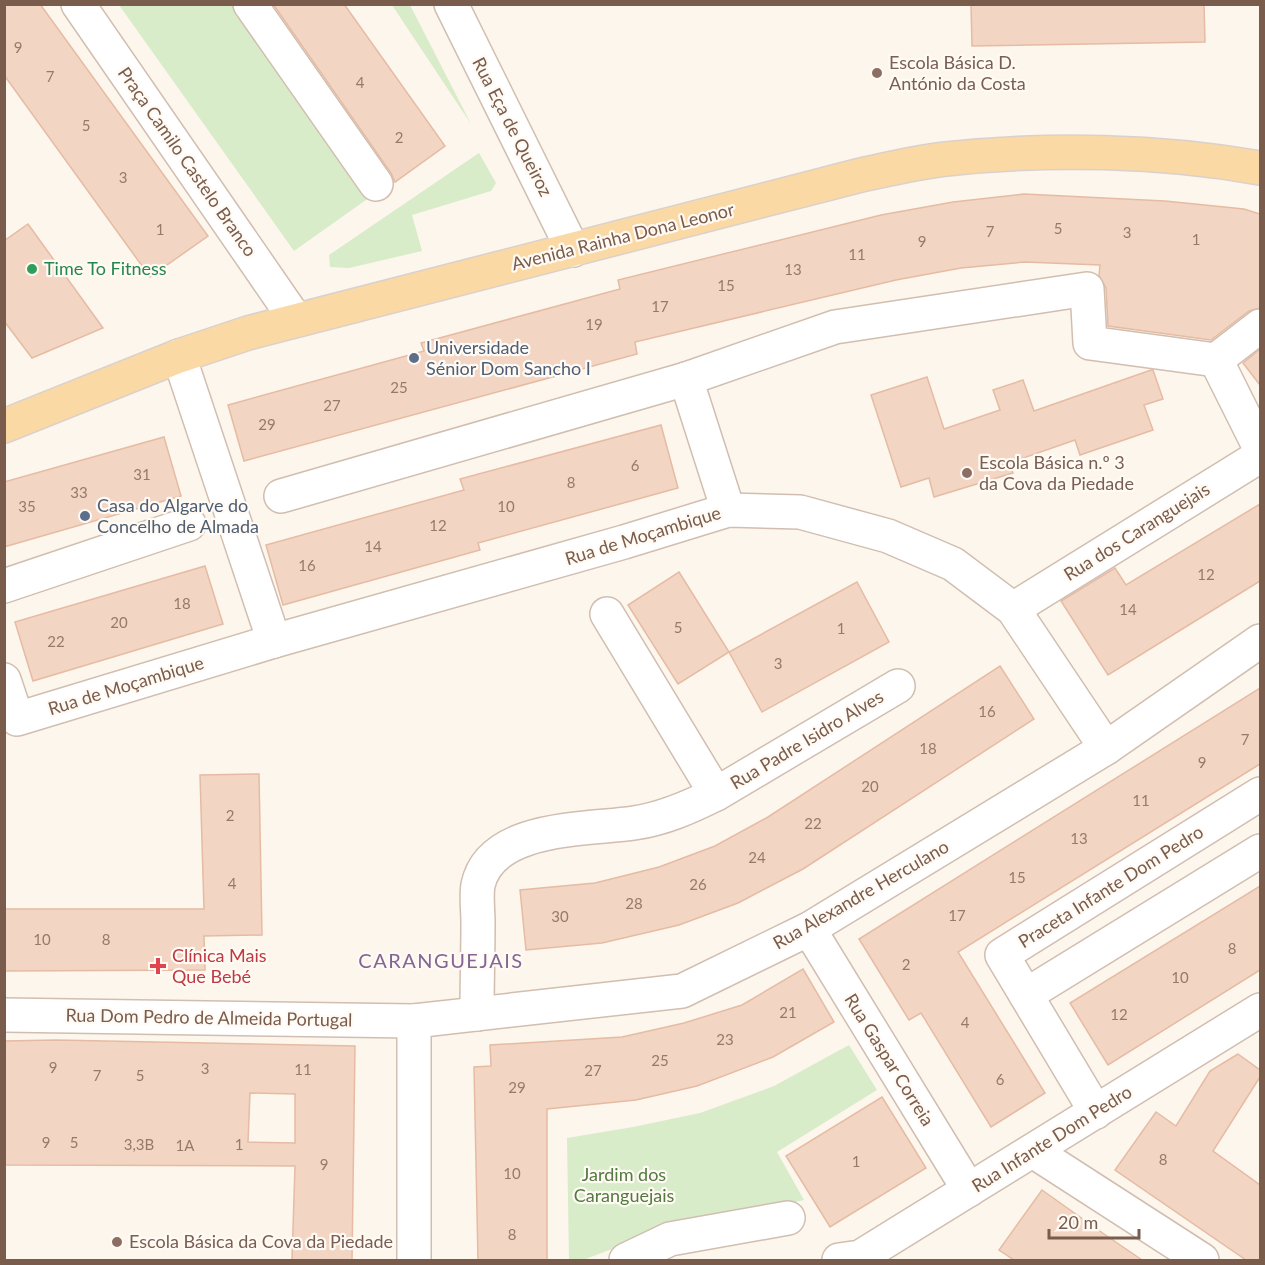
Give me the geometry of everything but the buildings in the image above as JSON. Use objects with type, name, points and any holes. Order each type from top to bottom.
[{"type":"main road","name":"Avenida Rainha Dona Leonor","points":[[4,426],[178,356],[296,320],[861,175],[944,159],[1032,153],[1151,155],[1260,161]]},
{"type":"street","name":"Praça Camilo Castelo Branco","points":[[78,4],[296,320]]},
{"type":"street","points":[[250,4],[376,184]]},
{"type":"street","name":"Rua Eça de Queiroz","points":[[460,14],[573,250]]},
{"type":"street","points":[[281,496],[686,379],[835,327],[1087,289],[1090,343],[1216,360],[1260,326]]},
{"type":"street","points":[[178,356],[274,641]]},
{"type":"street","points":[[1216,360],[1260,448]]},
{"type":"street","points":[[686,379],[728,510]]},
{"type":"street","name":"Rua dos Caranguejais","points":[[1013,609],[1260,456]]},
{"type":"street","name":"Rua de Moçambique","points":[[4,680],[17,719],[274,641],[624,542],[728,510],[800,512],[888,537],[953,564],[1013,609],[1106,748]]},
{"type":"street","points":[[4,586],[189,524]]},
{"type":"street","name":"Rua Padre Isidro Alves","points":[[606,614],[716,794]]},
{"type":"street","name":"Rua Alexandre Herculano","points":[[414,1021],[682,991],[809,929],[1106,748],[1260,641]]},
{"type":"street","name":"Rua Padre Isidro Alves","points":[[477,1014],[478,885],[488,865],[504,849],[541,834],[635,823],[692,807],[898,686]]},
{"type":"street","name":"Praceta Infante Dom Pedro","points":[[1096,1112],[1002,955],[1260,794]]},
{"type":"street","points":[[1026,995],[1260,851]]},
{"type":"street","name":"Rua Gaspar Correia","points":[[809,929],[969,1190]]},
{"type":"street","name":"Rua Infante Dom Pedro","points":[[839,1260],[860,1257],[1260,1010]]},
{"type":"street","name":"Rua Dom Pedro de Almeida Portugal","points":[[4,1015],[414,1021]]},
{"type":"street","points":[[414,1021],[414,1260]]},
{"type":"street","points":[[1033,1151],[1202,1260]]},
{"type":"street","points":[[626,1260],[670,1239],[788,1218]]},
{"type":"green space","points":[[119,5],[238,5],[373,195],[294,251]]},
{"type":"green space","points":[[392,5],[410,5],[471,124]]},
{"type":"green space","points":[[479,153],[496,183],[491,191],[412,215],[422,251],[349,268],[330,267],[329,255]]},
{"type":"green space","name":"Jardim dos Caranguejais","points":[[849,1045],[877,1090],[777,1152],[804,1200],[657,1232],[583,1260],[569,1260],[567,1138],[700,1113],[774,1086]]},
{"type":"place","name":"Escola Básica D. António da Costa","points":[[877,73]]},
{"type":"place","name":"Time To Fitness","points":[[32,269]]},
{"type":"place","name":"Universidade Sénior Dom Sancho I","points":[[414,358]]},
{"type":"place","name":"Escola Básica n.º 3 da Cova da Piedade","points":[[967,473]]},
{"type":"place","name":"Casa do Algarve do Concelho de Almada","points":[[85,516]]},
{"type":"place","name":"Clínica Mais Que Bebé","points":[[158,966]]},
{"type":"place","name":"Escola Básica da Cova da Piedade","points":[[117,1242]]},
{"type":"district","name":"CARANGUEJAIS","points":[[441,961]]}]
